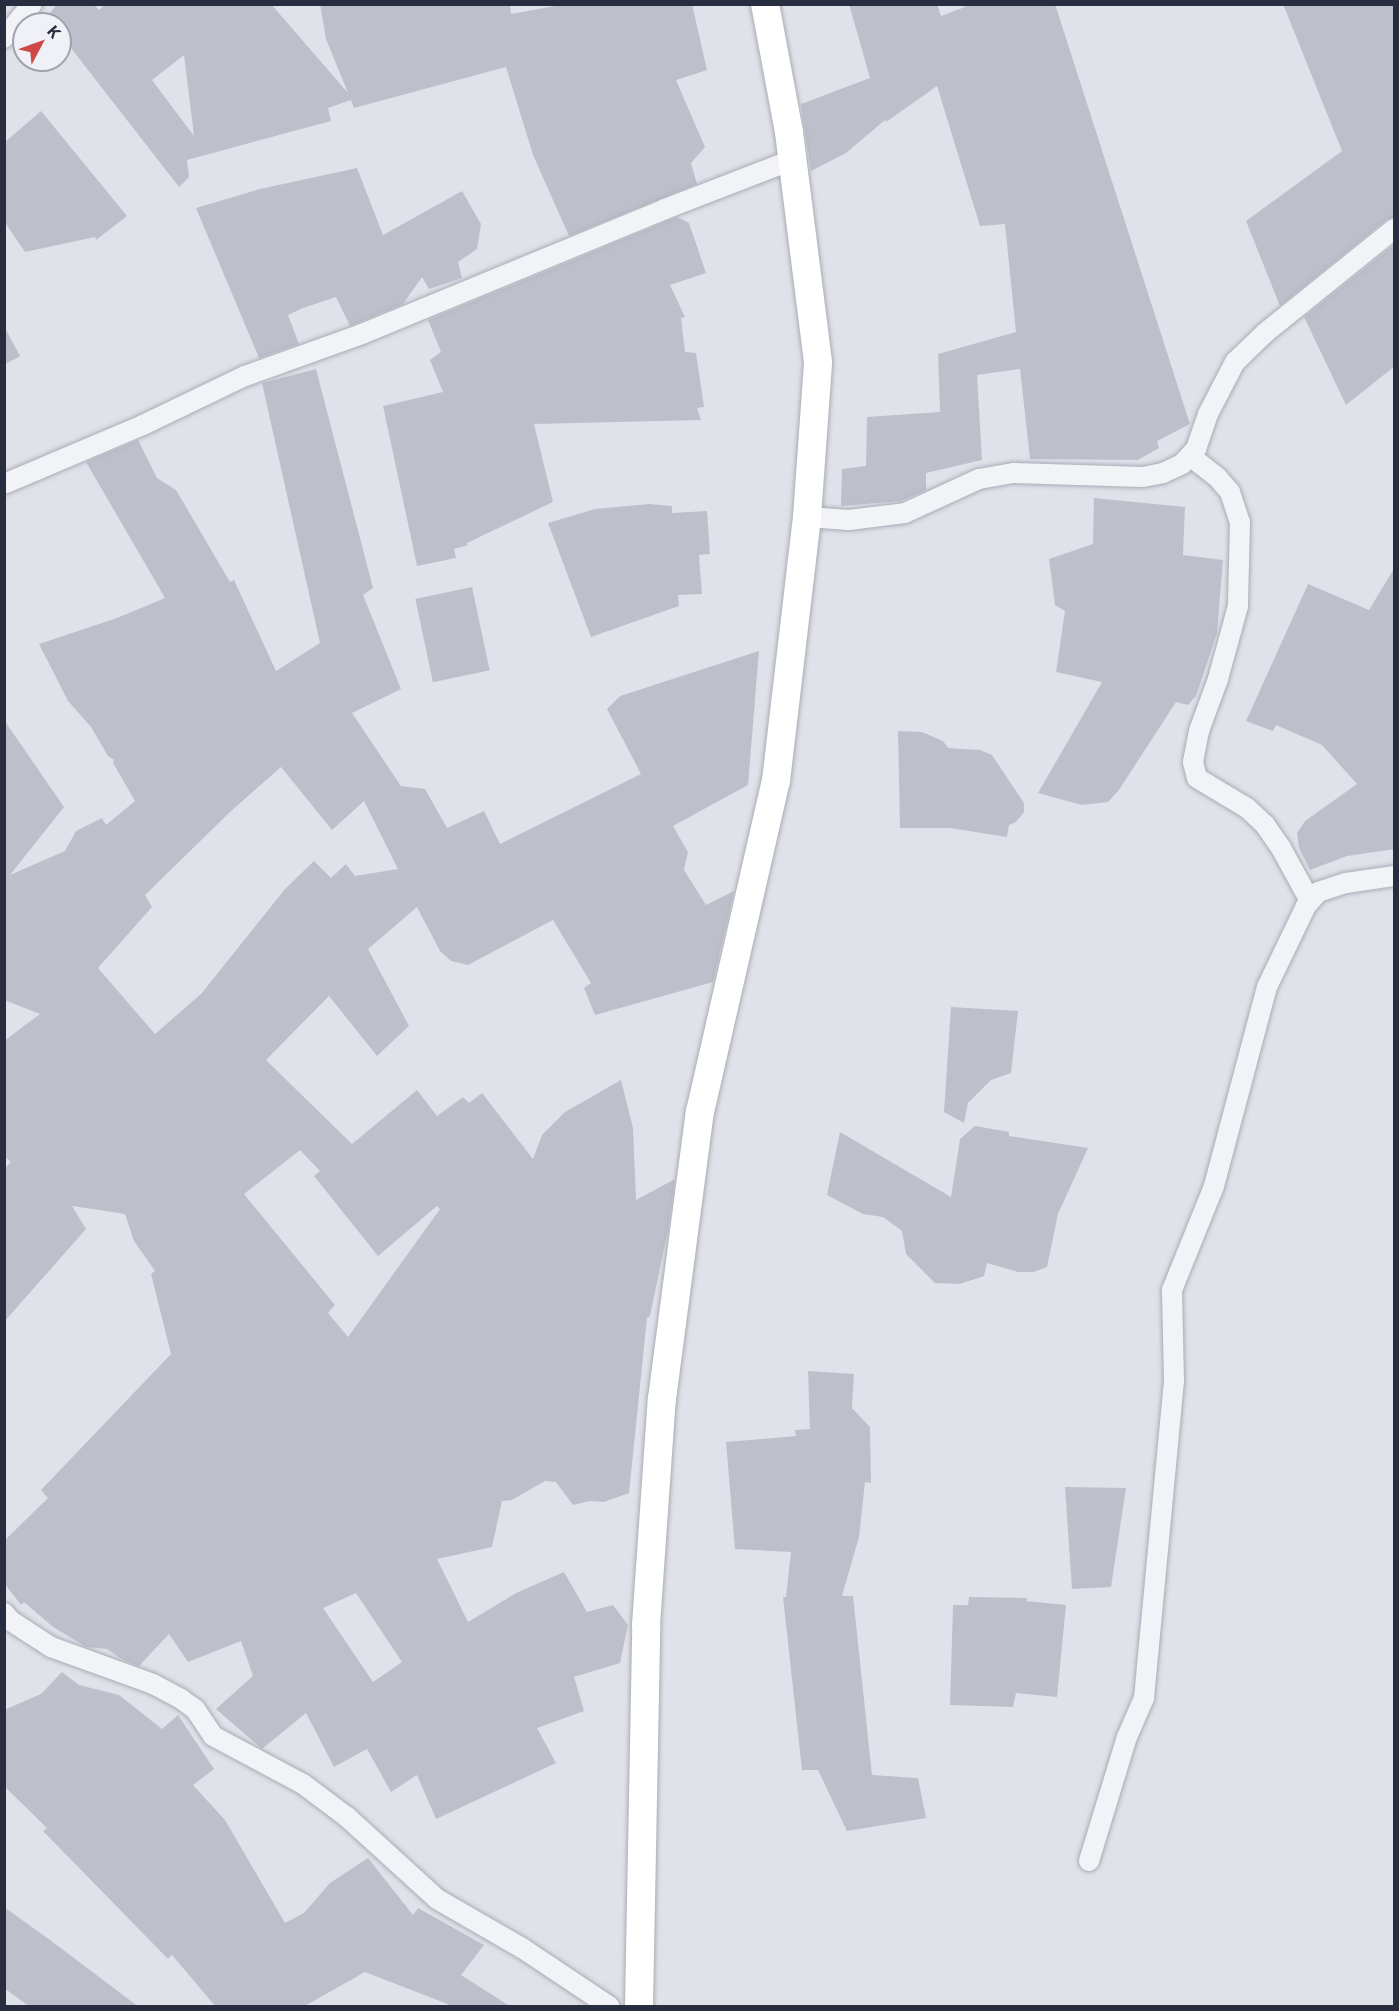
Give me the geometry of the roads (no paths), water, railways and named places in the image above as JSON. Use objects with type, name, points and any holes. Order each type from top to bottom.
[{"type":"street","points":[[4,38],[32,4]]},
{"type":"street","points":[[639,2007],[646,1625],[662,1399],[700,1112],[776,781],[807,516],[818,362],[789,132],[765,4]]},
{"type":"street","points":[[4,484],[143,425],[245,376],[362,334],[664,209],[792,160]]},
{"type":"street","points":[[807,516],[849,520],[905,513],[979,479],[1014,473],[1143,477],[1163,474],[1182,464],[1196,449],[1208,414],[1235,362],[1265,333],[1395,229]]},
{"type":"street","points":[[1190,456],[1217,477],[1230,492],[1240,522],[1238,606],[1218,680],[1199,731],[1193,762],[1197,778],[1247,808],[1265,825],[1281,848],[1310,901]]},
{"type":"street","points":[[1089,1861],[1127,1737],[1144,1698],[1174,1380],[1172,1290],[1214,1186],[1267,987],[1310,901],[1318,892],[1346,883],[1395,876]]},
{"type":"street","points":[[4,1613],[11,1621],[51,1647],[153,1684],[181,1699],[195,1709],[213,1736],[303,1784],[347,1817],[437,1899],[522,1948],[609,2007]]}]
